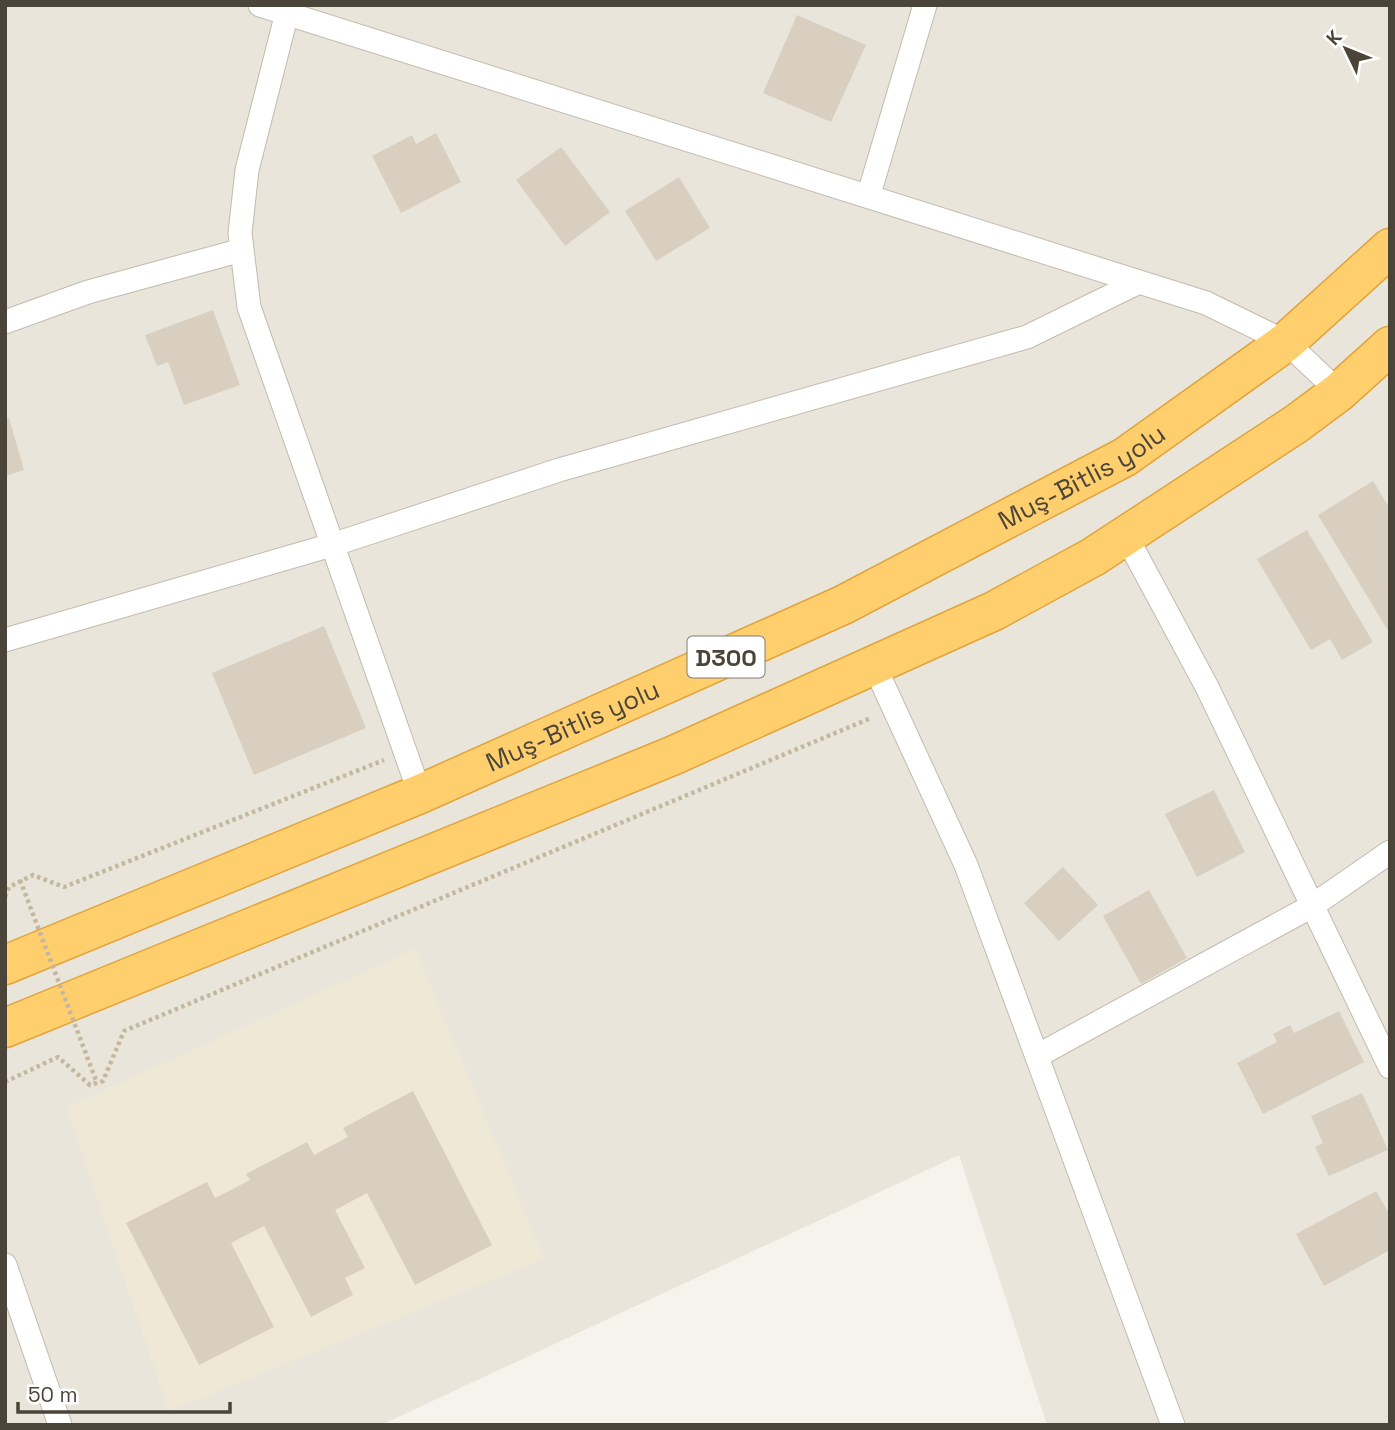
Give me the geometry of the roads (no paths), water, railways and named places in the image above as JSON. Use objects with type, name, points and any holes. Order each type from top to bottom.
[{"type":"highway","name":"Muş-Bitlis yolu","points":[[5,965],[420,794],[880,586],[1125,457],[1286,342],[1390,248]]},
{"type":"highway","name":"D300","points":[[5,1028],[672,756],[994,611],[1126,536],[1297,424],[1339,392],[1390,346]]},
{"type":"street","points":[[260,5],[288,9],[1206,303],[1286,342],[1339,392]]},
{"type":"street","points":[[869,194],[925,5]]},
{"type":"street","points":[[288,9],[247,170],[240,233],[249,307],[335,544],[420,794]]},
{"type":"street","points":[[5,322],[88,292],[242,250]]},
{"type":"street","points":[[5,640],[335,544],[559,470],[1027,337],[1139,282]]},
{"type":"street","points":[[1126,536],[1207,687],[1390,1067]]},
{"type":"street","points":[[874,665],[966,865],[1173,1425]]},
{"type":"street","points":[[1037,1056],[1312,906],[1390,852]]},
{"type":"street","points":[[5,1265],[60,1425]]}]
